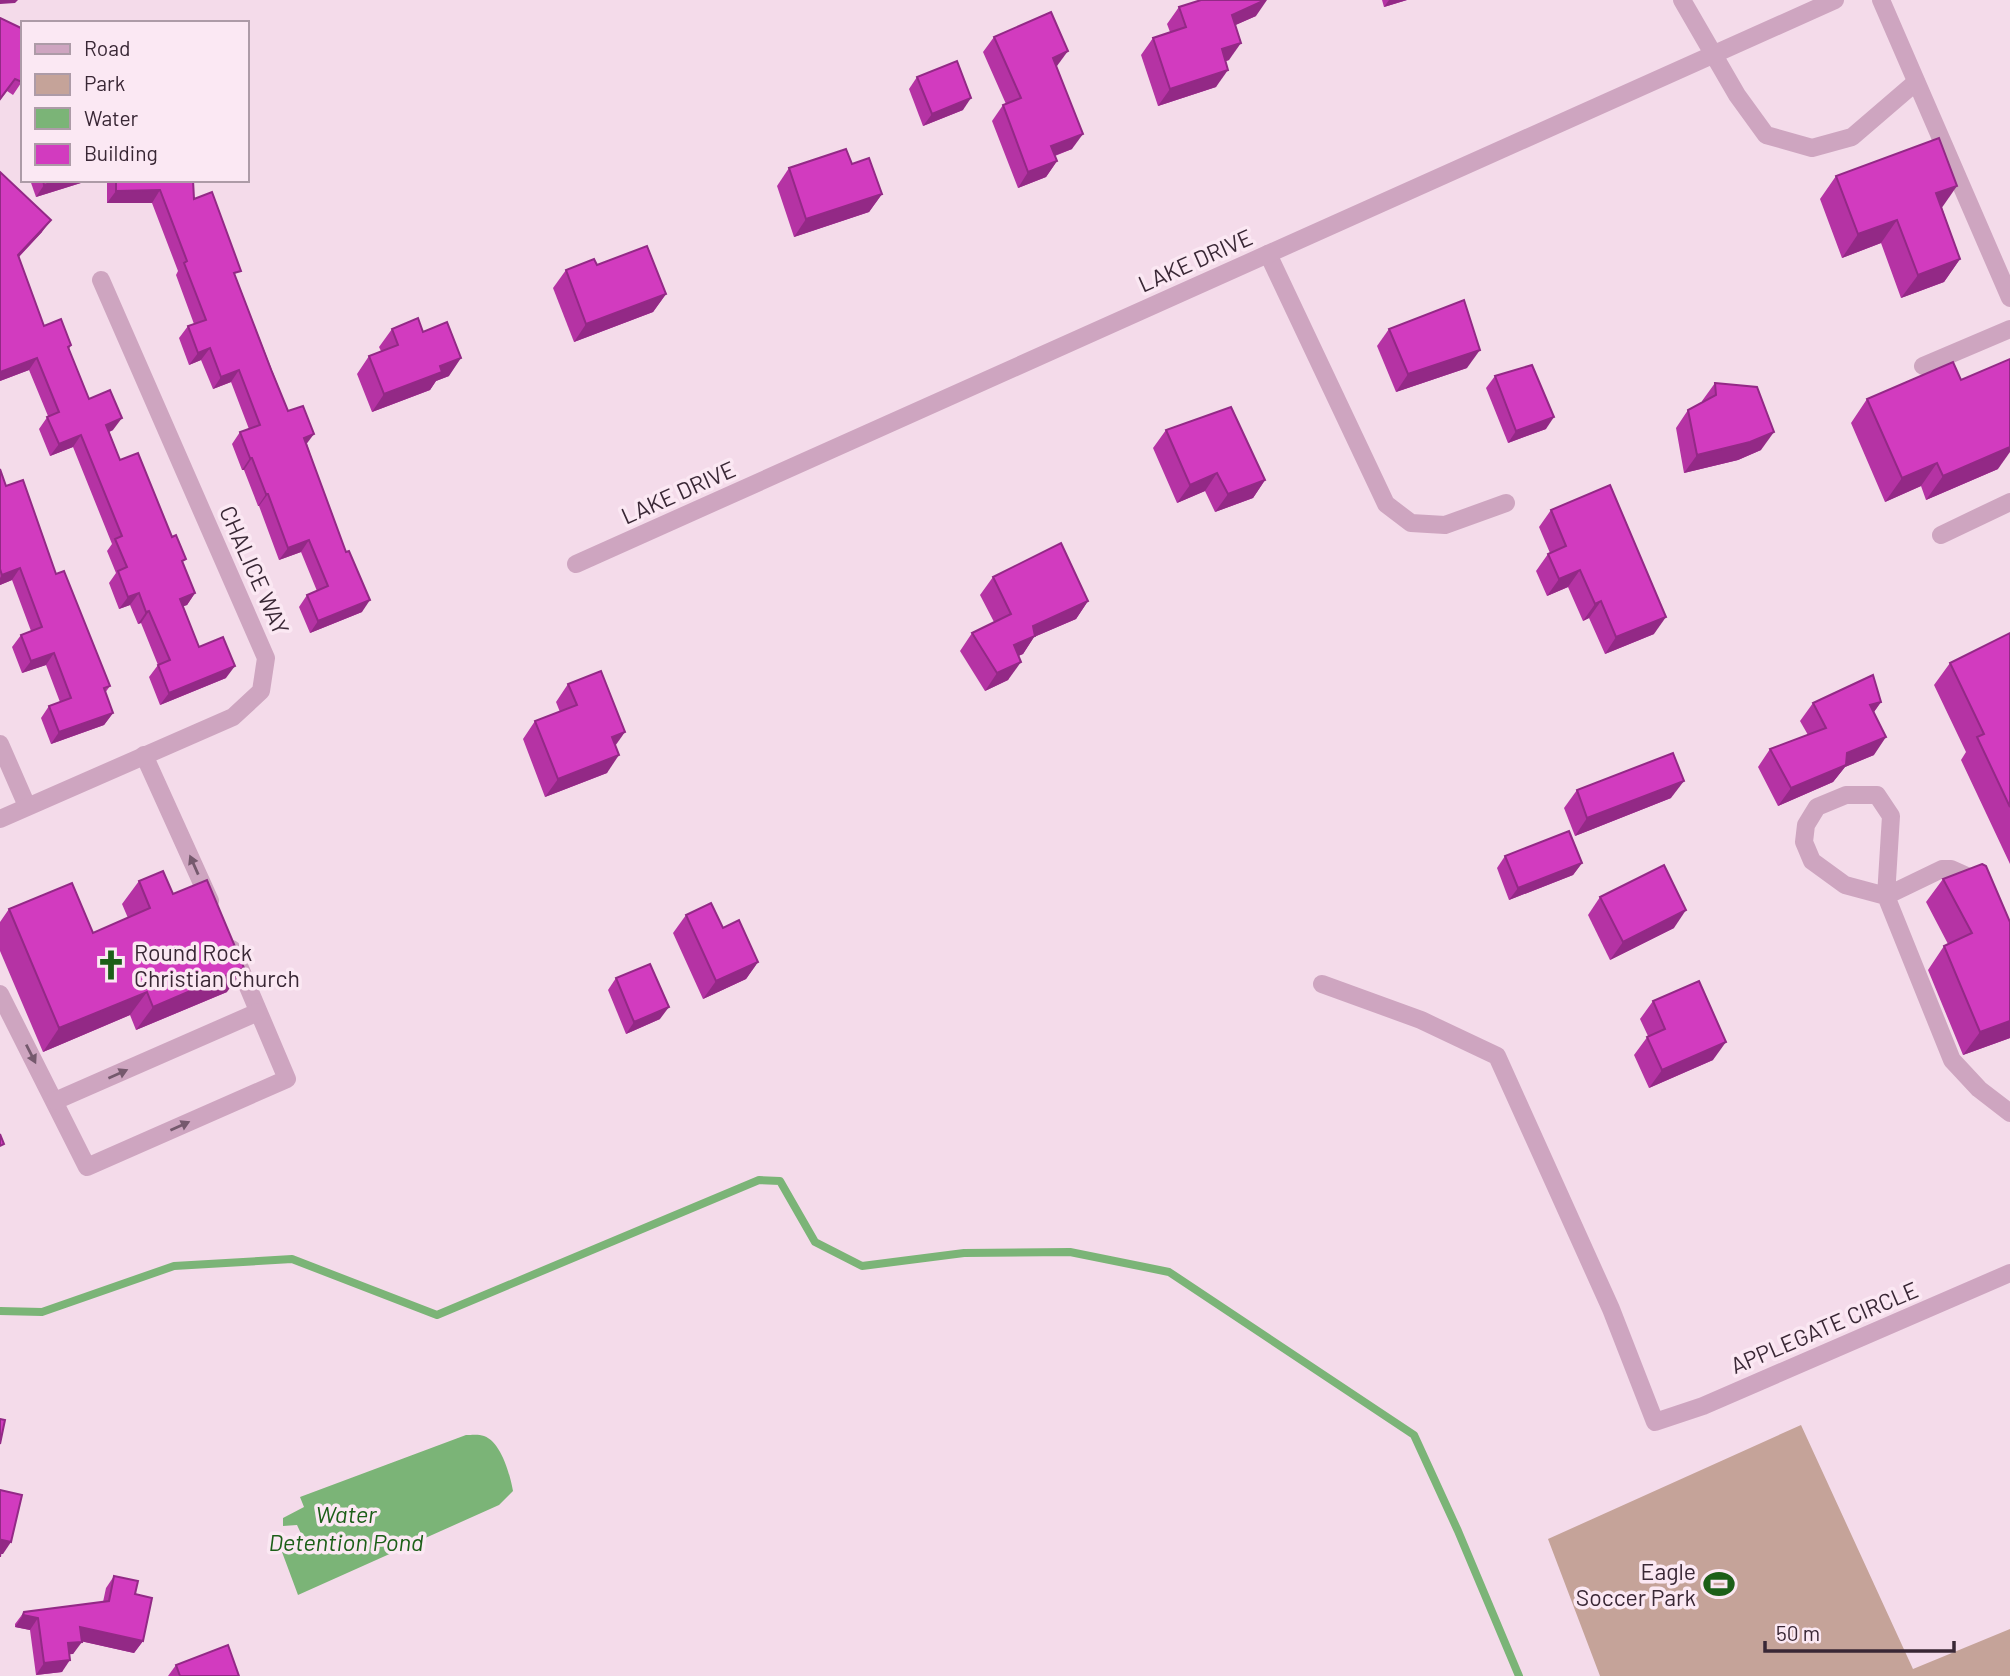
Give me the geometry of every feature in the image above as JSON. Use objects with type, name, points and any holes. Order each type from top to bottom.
[{"type":"street","points":[[1682,0],[1712,55],[1766,135],[1812,148],[1852,137],[1916,82]]},
{"type":"street","name":"LAKE DRIVE","points":[[576,564],[1835,0]]},
{"type":"street","points":[[1881,0],[2010,298]]},
{"type":"street","points":[[1268,254],[1387,504],[1411,523],[1445,525],[1506,503]]},
{"type":"street","name":"CHALICE WAY","points":[[0,819],[233,717],[261,691],[266,658],[101,280]]},
{"type":"street","points":[[1923,366],[2010,329]]},
{"type":"street","points":[[1941,535],[2010,502]]},
{"type":"street","points":[[0,744],[27,806]]},
{"type":"street","points":[[144,755],[216,913]]},
{"type":"street","points":[[1988,895],[1983,883],[1951,869],[1942,869],[1886,896],[1845,886],[1812,861],[1804,842],[1805,825],[1817,807],[1846,795],[1877,795],[1891,816],[1886,896],[1952,1060],[1979,1088],[2010,1113]]},
{"type":"street","points":[[0,993],[87,1167],[287,1079],[226,937]]},
{"type":"street","name":"APPLEGATE CIRCLE","points":[[1322,984],[1421,1020],[1497,1056],[1611,1309],[1655,1422],[1703,1406],[2010,1273]]},
{"type":"street","points":[[55,1101],[258,1012]]},
{"type":"green space","name":"Eagle Soccer Park","points":[[1801,1425],[1913,1669],[2010,1629],[2010,1676],[1600,1676],[1548,1539]]},
{"type":"water","name":"Water Detention Pond","points":[[466,1435],[482,1435],[490,1439],[504,1459],[513,1491],[499,1505],[298,1595],[282,1552],[306,1544],[297,1525],[283,1526],[283,1518],[304,1507],[300,1497]]},
{"type":"building","points":[[1201,0],[1265,0],[1232,15],[1241,43],[1222,49],[1228,70],[1170,89],[1153,38],[1186,27],[1179,7]]},
{"type":"building","points":[[1051,12],[1068,51],[1053,58],[1083,134],[1051,146],[1057,161],[1028,172],[1003,105],[1021,98],[994,37]]},
{"type":"building","points":[[0,18],[21,28],[21,82],[15,79],[0,99]]},
{"type":"building","points":[[957,61],[971,98],[932,114],[917,77]]},
{"type":"building","points":[[1939,138],[1957,186],[1936,193],[1960,259],[1918,275],[1897,220],[1858,234],[1836,176]]},
{"type":"building","points":[[846,149],[852,164],[869,158],[882,194],[806,219],[789,168]]},
{"type":"building","points":[[0,172],[51,220],[18,255],[44,326],[61,319],[71,345],[68,347],[89,399],[110,390],[122,418],[106,425],[120,460],[138,453],[172,537],[176,535],[186,559],[182,561],[195,593],[180,599],[199,647],[223,637],[235,666],[169,693],[158,665],[170,660],[139,593],[128,597],[118,571],[127,567],[115,539],[122,536],[81,435],[59,444],[47,417],[59,412],[37,358],[0,372]]},
{"type":"building","points":[[116,182],[193,182],[194,199],[212,192],[241,271],[234,273],[272,372],[288,411],[303,406],[314,434],[304,438],[346,552],[349,551],[370,600],[318,621],[307,595],[328,586],[309,540],[288,548],[268,494],[250,458],[240,432],[260,425],[239,370],[221,377],[210,348],[198,353],[188,326],[206,320],[160,190],[116,191]]},
{"type":"building","points":[[647,246],[666,294],[586,324],[566,270],[594,259],[597,265]]},
{"type":"building","points":[[1464,300],[1480,350],[1408,374],[1389,329]]},
{"type":"building","points":[[418,318],[423,332],[447,322],[461,358],[440,366],[442,372],[384,394],[369,356],[398,345],[392,329]]},
{"type":"building","points":[[2010,359],[2010,447],[1943,476],[1937,463],[1902,478],[1867,399],[1953,362],[1961,380]]},
{"type":"building","points":[[1532,365],[1554,417],[1516,431],[1495,376]]},
{"type":"building","points":[[1715,383],[1757,387],[1774,432],[1750,442],[1697,455],[1688,410],[1716,395]]},
{"type":"building","points":[[1231,407],[1265,480],[1228,494],[1217,473],[1190,485],[1166,430]]},
{"type":"building","points":[[0,469],[6,486],[23,480],[56,574],[64,571],[110,686],[104,688],[113,713],[59,732],[49,706],[71,698],[54,653],[31,661],[21,635],[42,627],[20,568],[2,575],[0,569]]},
{"type":"building","points":[[1610,485],[1666,617],[1616,637],[1601,601],[1595,604],[1580,570],[1559,579],[1548,554],[1566,546],[1551,510]]},
{"type":"building","points":[[1061,543],[1088,601],[1033,626],[1035,636],[1014,645],[1021,662],[997,673],[972,633],[1011,614],[993,577]]},
{"type":"building","points":[[2010,633],[2010,807],[1977,737],[1984,734],[1950,663]]},
{"type":"building","points":[[601,671],[625,732],[612,737],[619,755],[558,779],[535,721],[577,705],[568,684]]},
{"type":"building","points":[[1873,675],[1881,702],[1870,705],[1886,737],[1847,753],[1846,765],[1791,788],[1770,749],[1826,728],[1813,703]]},
{"type":"building","points":[[1673,753],[1684,781],[1587,818],[1577,790]]},
{"type":"building","points":[[1569,831],[1582,863],[1518,888],[1505,856]]},
{"type":"building","points":[[1982,864],[1986,866],[2010,922],[2010,1021],[1980,1032],[1944,946],[1972,933],[1943,879]]},
{"type":"building","points":[[1664,865],[1686,910],[1623,942],[1600,897]]},
{"type":"building","name":"Round Rock Christian Church","points":[[163,871],[173,894],[207,880],[244,968],[153,1007],[147,992],[59,1028],[9,909],[72,883],[93,933],[150,908],[139,881]]},
{"type":"building","points":[[711,903],[723,928],[739,920],[758,962],[716,981],[686,915]]},
{"type":"building","points":[[650,964],[669,1007],[634,1022],[616,978]]},
{"type":"building","points":[[1699,981],[1726,1042],[1662,1070],[1647,1037],[1665,1029],[1653,1001]]},
{"type":"building","points":[[0,1419],[5,1420],[0,1444]]},
{"type":"building","points":[[0,1490],[22,1495],[11,1542],[2,1540],[0,1557]]},
{"type":"building","points":[[114,1576],[138,1581],[135,1594],[152,1598],[143,1641],[80,1627],[82,1642],[68,1643],[70,1660],[44,1663],[38,1618],[23,1615],[24,1612],[109,1601]]},
{"type":"building","points":[[228,1645],[239,1676],[180,1676],[176,1665]]},
{"type":"waterway","points":[[0,1311],[42,1312],[174,1266],[292,1259],[437,1315],[759,1180],[780,1181],[815,1242],[862,1266],[964,1253],[1070,1252],[1169,1272],[1414,1435],[1519,1676]]},
{"type":"place","name":"Round Rock Christian Church","points":[[111,965]]},
{"type":"place","name":"Eagle Soccer Park","points":[[1719,1584]]}]
